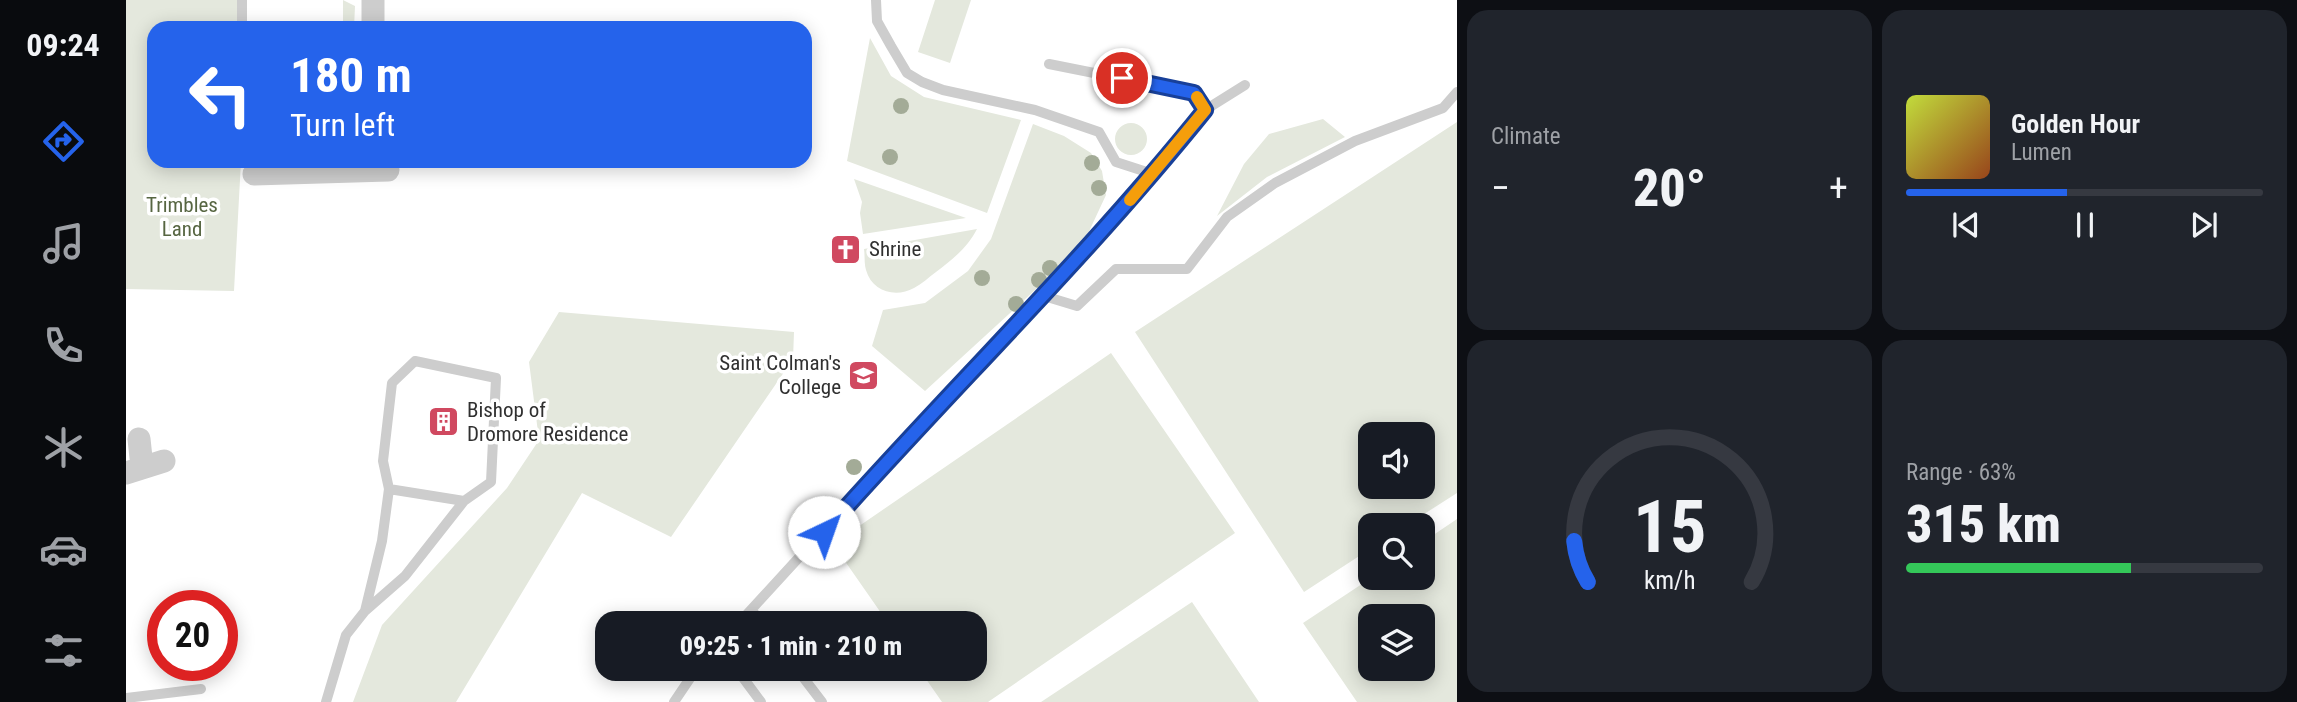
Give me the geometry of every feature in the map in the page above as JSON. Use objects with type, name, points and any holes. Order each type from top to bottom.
[{"type":"street","points":[[373,0],[373,21]]},
{"type":"street","points":[[139,439],[144,467]]},
{"type":"lane","points":[[242,0],[242,21]]},
{"type":"lane","points":[[876,0],[877,21],[907,73],[943,90],[1035,110],[1099,132],[1116,162],[1153,174]]},
{"type":"lane","points":[[1049,64],[1194,93],[1205,110]]},
{"type":"lane","points":[[752,610],[879,470],[1044,296],[1153,174],[1205,110],[1245,85]]},
{"type":"lane","points":[[1044,296],[1077,306],[1116,269],[1186,269],[1227,217],[1275,183],[1355,141],[1443,108],[1457,92]]},
{"type":"lane","points":[[326,702],[346,635],[365,611],[405,576],[464,501],[491,482],[496,378],[415,361],[392,383],[383,461],[388,489],[382,541],[365,611]]},
{"type":"lane","points":[[388,489],[464,501]]},
{"type":"lane","points":[[674,702],[688,681]]},
{"type":"lane","points":[[745,681],[761,702]]},
{"type":"lane","points":[[806,681],[822,702]]},
{"type":"lane","points":[[126,698],[201,689]]},
{"type":"green space","name":"Trimbles Land","points":[[126,0],[240,0],[240,21],[147,21],[147,168],[241,168],[234,291],[126,289]]},
{"type":"green space","points":[[343,0],[355,6],[354,21],[343,21]]},
{"type":"green space","points":[[935,0],[971,0],[950,63],[918,52]]},
{"type":"green space","points":[[870,38],[891,76],[924,97],[1021,120],[987,213],[847,161]]},
{"type":"green space","points":[[1323,119],[1345,137],[1267,177],[1217,216],[1244,164],[1269,134]]},
{"type":"green space","points":[[1457,122],[1457,493],[1426,513],[1358,513],[1358,557],[1304,592],[1135,332]]},
{"type":"green space","points":[[1131,123],[1142,128],[1147,139],[1142,150],[1131,155],[1120,150],[1115,139],[1120,128]]},
{"type":"green space","points":[[1033,124],[1064,136],[1091,153],[1102,171],[1106,195],[1085,240],[925,391],[872,346],[883,310],[925,303],[968,271],[991,239]]},
{"type":"green space","points":[[854,179],[966,218],[863,234],[860,213],[862,202]]},
{"type":"green space","points":[[977,229],[959,253],[923,282],[907,291],[892,292],[879,288],[869,278],[865,268],[864,249]]},
{"type":"green space","points":[[559,312],[794,332],[793,359],[671,537],[582,493],[456,702],[353,702],[382,625],[507,488],[539,440],[529,362]]},
{"type":"green space","points":[[1111,353],[1235,533],[988,702],[942,702],[927,681],[987,681],[987,611],[880,611],[833,544]]},
{"type":"green space","points":[[1457,519],[1457,702],[1357,702],[1303,623],[1358,587],[1358,590],[1435,590],[1435,534]]},
{"type":"green space","points":[[1192,602],[1259,702],[1041,702]]},
{"type":"slow traffic","points":[[1130,200],[1205,110],[1197,97]]},
{"type":"place","name":"Shrine","points":[[846,249]]},
{"type":"place","name":"Saint Colman's College","points":[[864,375]]},
{"type":"place","name":"Bishop of Dromore Residence","points":[[444,422]]},
{"type":"route","points":[[824,532],[1044,296],[1153,174],[1205,110],[1194,93],[1122,78]]}]
